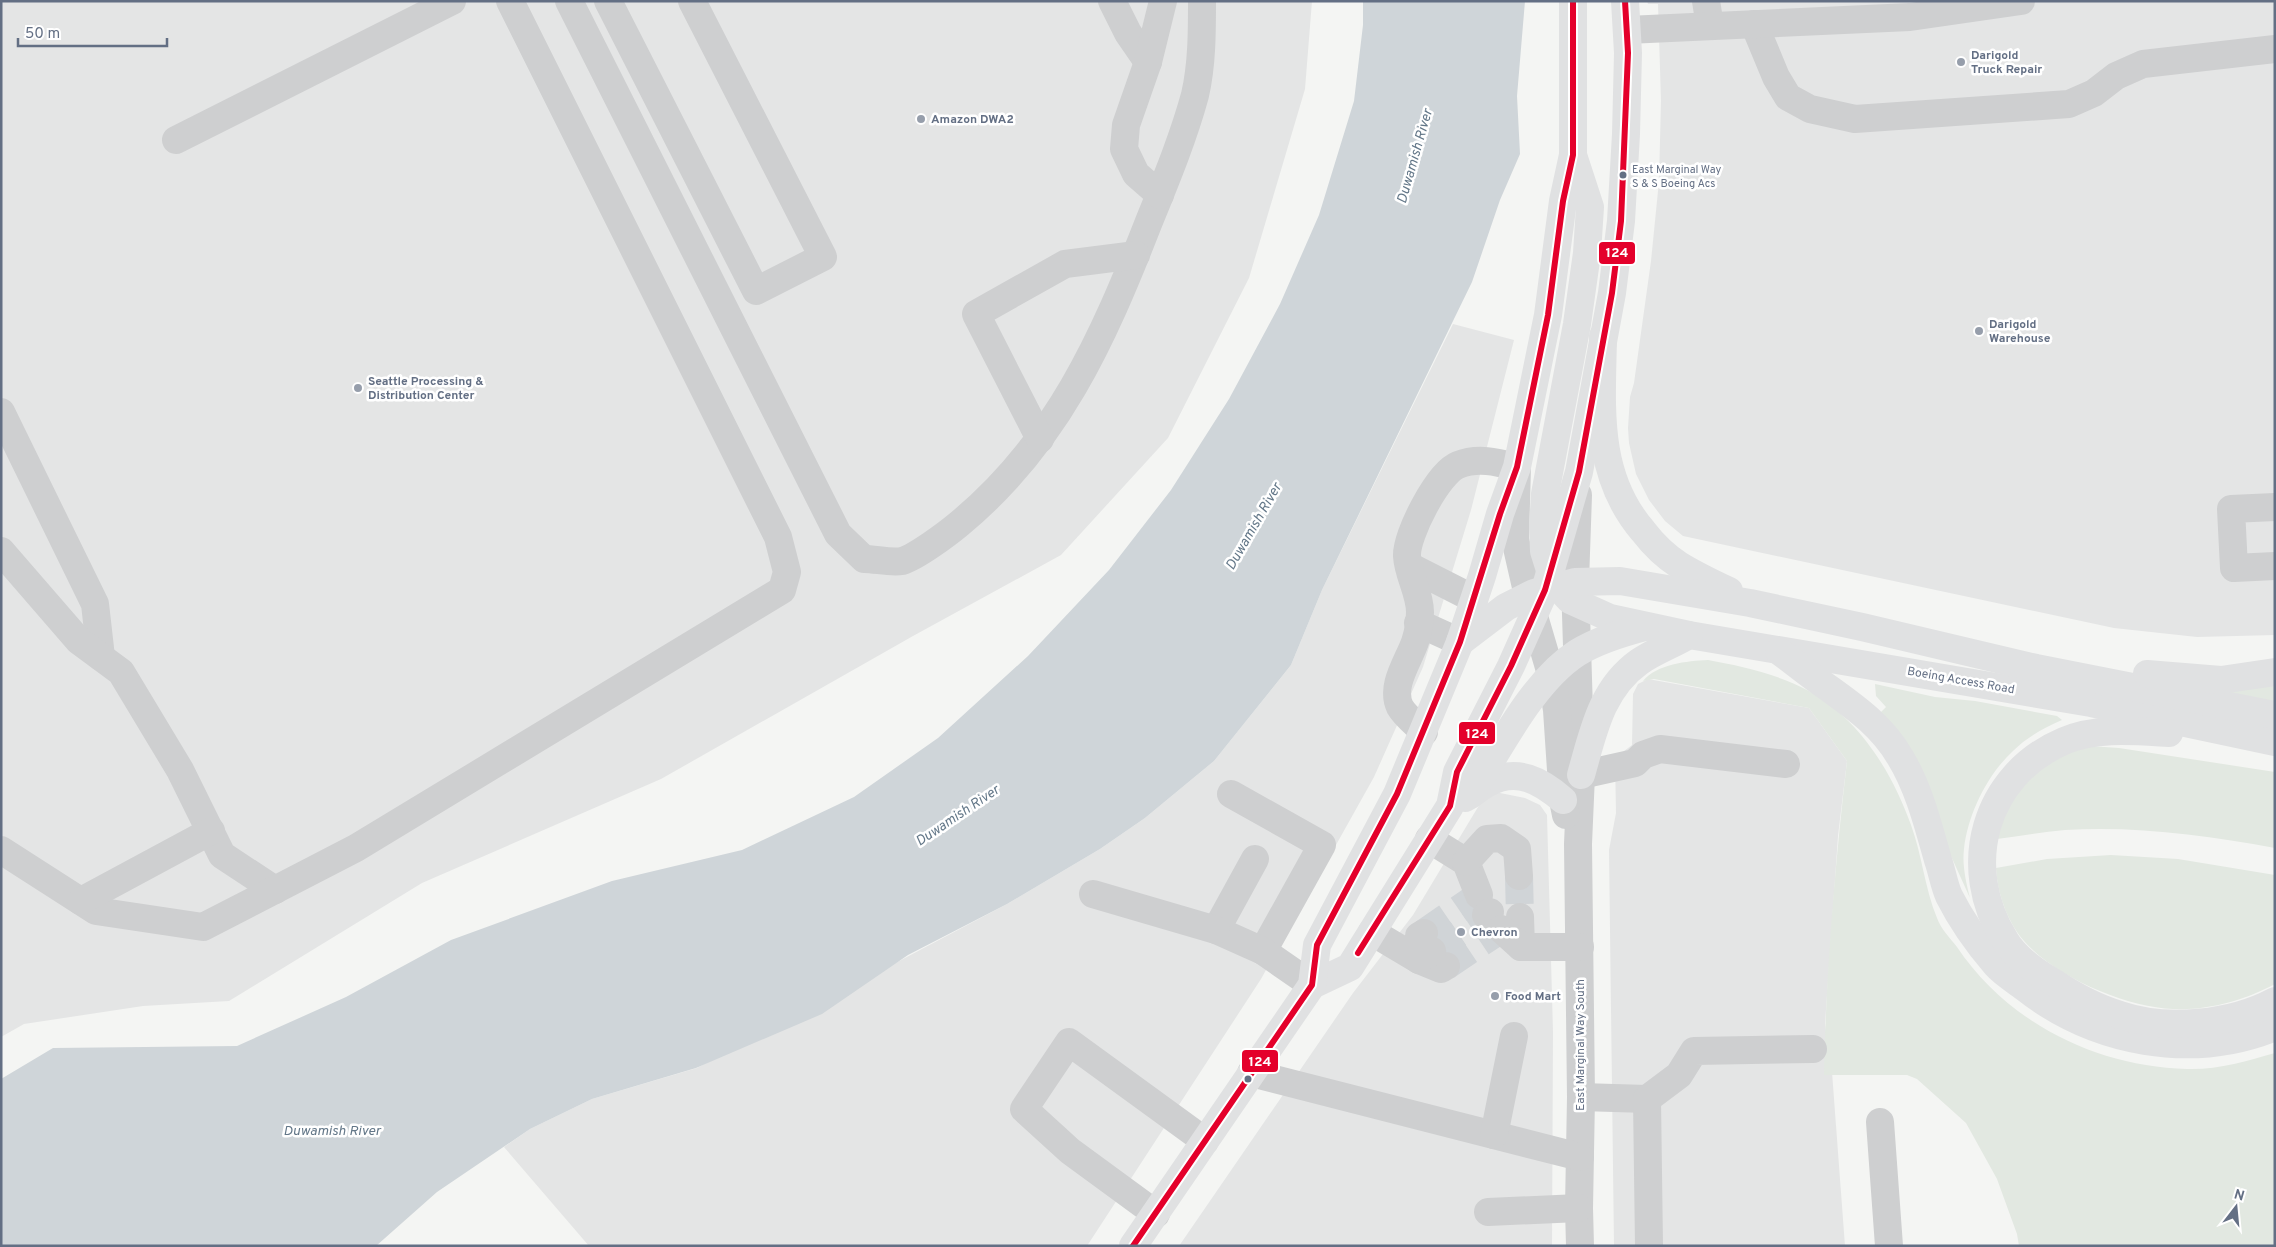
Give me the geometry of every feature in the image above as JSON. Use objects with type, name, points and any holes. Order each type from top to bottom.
[{"type":"main road","points":[[1133,1246],[1312,985],[1317,945],[1397,794],[1460,642],[1500,514],[1517,467],[1548,315],[1563,201],[1573,155],[1573,1]]},
{"type":"main road","points":[[1579,472],[1612,293],[1621,221],[1627,98],[1625,1]]},
{"type":"main road","points":[[1460,800],[1457,772],[1552,592],[1544,551],[1543,512],[1577,324],[1587,253],[1590,208],[1573,155]]},
{"type":"main road","points":[[1603,336],[1601,422],[1607,463],[1624,506],[1654,545],[1678,564],[1750,603]]},
{"type":"main road","points":[[1460,642],[1506,607],[1552,592],[1620,581],[1750,603],[1862,626],[2036,668],[2275,714]]},
{"type":"main road","name":"Boeing Access Road","points":[[1552,592],[1610,618],[1689,635],[2092,703],[2275,743]]},
{"type":"main road","points":[[1312,985],[1350,967],[1429,839],[1460,800],[1534,695],[1552,674],[1577,653],[1610,637],[1646,626]]},
{"type":"main road","points":[[1581,775],[1601,708],[1618,680],[1640,660],[1689,635]]},
{"type":"main road","points":[[1776,649],[1851,703],[1874,722],[1887,738],[1900,757],[1914,784],[1949,895],[1971,932],[1997,966],[2039,999],[2099,1030],[2124,1038],[2158,1043],[2193,1045],[2258,1034],[2275,1027]]},
{"type":"main road","points":[[2036,668],[2221,680],[2275,672]]},
{"type":"main road","points":[[2275,743],[2200,735],[2128,731],[2098,732],[2066,740],[2042,752],[2014,777],[1999,798],[1987,825],[1980,852],[1982,881],[1989,908],[2005,942],[2036,971],[2080,999],[2122,1016],[2173,1024],[2214,1020],[2258,1010],[2275,1001]]},
{"type":"main road","points":[[1460,800],[1500,778],[1518,775],[1536,780],[1547,786],[1563,800]]},
{"type":"street","points":[[176,140],[452,1]]},
{"type":"street","points":[[1,850],[96,911],[203,927],[356,848],[782,590],[787,572],[778,537],[510,1]]},
{"type":"street","points":[[569,1],[838,534],[864,559],[901,561],[942,538],[988,500],[1040,439],[1081,376],[1114,310],[1160,195],[1195,95],[1202,49],[1202,1]]},
{"type":"street","points":[[608,1],[756,291],[823,257],[692,1]]},
{"type":"street","points":[[1112,1],[1128,33],[1148,62]]},
{"type":"street","points":[[1160,195],[1136,174],[1124,149],[1126,125],[1148,62],[1162,1]]},
{"type":"street","points":[[1627,30],[1708,13],[1754,24],[1910,17],[2021,1]]},
{"type":"street","points":[[1754,24],[1776,77],[1788,97],[1810,109],[1855,119],[2070,104],[2094,93],[2116,76],[2143,64],[2275,49]]},
{"type":"street","points":[[1040,439],[976,314],[1065,264],[1136,255]]},
{"type":"street","points":[[1,412],[95,604],[101,657]]},
{"type":"street","points":[[1424,732],[1401,708],[1397,698],[1397,687],[1416,640],[1420,611],[1407,555],[1415,525],[1443,478],[1456,465],[1480,460],[1495,461],[1517,467],[1515,539],[1552,592]]},
{"type":"street","points":[[1578,844],[1569,824],[1563,800],[1557,710],[1552,674],[1552,592],[1579,472]]},
{"type":"street","points":[[2275,507],[2231,508],[2234,568],[2275,566]]},
{"type":"street","points":[[1,551],[79,641],[121,672],[180,770],[222,855],[275,890]]},
{"type":"street","points":[[1409,566],[1474,599]]},
{"type":"street","name":"East Marginal Way South","points":[[1552,592],[1577,653],[1581,775],[1578,844],[1581,1097],[1580,1246]]},
{"type":"street","points":[[1418,623],[1460,642]]},
{"type":"street","points":[[1581,775],[1636,763],[1643,755],[1660,750],[1786,764]]},
{"type":"street","points":[[1231,794],[1322,845],[1263,951]]},
{"type":"street","points":[[81,901],[211,831]]},
{"type":"street","points":[[1466,862],[1487,839],[1501,838],[1517,849],[1519,876]]},
{"type":"street","points":[[1429,839],[1466,862],[1496,918],[1580,947]]},
{"type":"street","points":[[1216,930],[1254,859]]},
{"type":"street","points":[[1093,894],[1216,930],[1263,951],[1312,985]]},
{"type":"street","points":[[1372,932],[1431,952]]},
{"type":"street","points":[[1494,1135],[1514,1036]]},
{"type":"street","points":[[1156,1214],[1070,1151],[1024,1109],[1069,1042],[1205,1142]]},
{"type":"street","points":[[1581,1097],[1647,1098],[1679,1075],[1694,1051],[1813,1049]]},
{"type":"street","points":[[1251,1073],[1580,1157]]},
{"type":"street","points":[[1647,1098],[1649,1246]]},
{"type":"street","points":[[1880,1122],[1889,1246]]},
{"type":"street","points":[[1488,1212],[1579,1208]]},
{"type":"shaded area","points":[[1,1],[1312,1],[1305,89],[1249,278],[1168,438],[1061,555],[913,636],[661,779],[422,883],[229,1001],[143,1006],[24,1024],[1,1037]]},
{"type":"shaded area","points":[[1647,1],[2275,1],[2275,635],[2197,637],[2114,628],[1683,536],[1665,521],[1649,500],[1636,474],[1629,443],[1628,428],[1630,397],[1634,383],[1651,261],[1659,181],[1661,101],[1658,4],[1648,4]]},
{"type":"shaded area","points":[[1453,324],[1514,340],[1471,510],[1423,667],[1374,777],[1261,979],[1087,1246],[589,1246],[504,1147],[530,1129],[592,1099],[697,1068],[1007,904],[1100,849],[1145,818],[1214,761],[1291,665],[1322,590]]},
{"type":"shaded area","points":[[1708,660],[1759,671],[1795,684],[1826,702],[1843,715],[1858,731],[1883,766],[1903,805],[1915,836],[1926,884],[1941,926],[1978,974],[2002,998],[2028,1018],[2057,1036],[2088,1050],[2120,1060],[2153,1066],[2187,1069],[2209,1068],[2275,1053],[2275,1246],[2019,1246],[2017,1234],[1997,1179],[1966,1123],[1917,1079],[1907,1075],[1824,1075],[1832,918],[1847,761],[1809,708],[1654,679],[1643,681],[1656,671],[1673,664]]},
{"type":"shaded area","points":[[1648,679],[1809,708],[1847,761],[1838,836],[1825,1024],[1832,1072],[1845,1246],[1614,1246],[1609,850],[1616,813],[1615,758],[1632,745],[1633,694],[1638,684]]},
{"type":"shaded area","points":[[1875,684],[1935,697],[1975,701],[2057,716],[2062,720],[2036,733],[2018,746],[1995,772],[1980,796],[1970,822],[1964,849],[1964,867],[1970,898],[1946,845],[1880,713],[1886,707],[1876,696]]},
{"type":"shaded area","points":[[2275,685],[2275,702],[2221,693]]},
{"type":"shaded area","points":[[2089,746],[2119,748],[2275,772],[2275,848],[2223,839],[2118,829],[2065,830],[1997,839],[2003,815],[2017,791],[2041,767],[2063,753]]},
{"type":"shaded area","points":[[1495,792],[1525,798],[1540,805],[1547,815],[1553,1032],[1552,1246],[1179,1246],[1353,993],[1413,915],[1481,802]]},
{"type":"shaded area","points":[[2111,855],[2178,859],[2275,875],[2275,984],[2251,995],[2212,1006],[2186,1009],[2153,1007],[2110,995],[2088,986],[2047,961],[2030,947],[2013,925],[2005,910],[1996,868],[2047,859]]},
{"type":"water","name":"Duwamish River","points":[[1363,1],[1525,1],[1517,96],[1520,154],[1500,200],[1472,282],[1322,590],[1291,665],[1214,761],[1145,818],[1100,849],[1007,904],[908,955],[822,1014],[696,1068],[592,1099],[530,1129],[437,1192],[376,1246],[1,1246],[1,1079],[53,1048],[237,1046],[346,997],[451,940],[612,881],[742,850],[854,797],[938,738],[1028,656],[1109,570],[1171,490],[1229,399],[1280,304],[1319,215],[1354,101],[1363,25]]},
{"type":"tunnel","points":[[1519,876],[1520,917]]},
{"type":"tunnel","points":[[1424,933],[1475,898]]},
{"type":"tunnel","points":[[1435,949],[1486,915]]},
{"type":"tunnel","points":[[1446,966],[1497,932]]},
{"type":"transit line","name":"124","points":[[1133,1246],[1312,985],[1317,945],[1397,794],[1460,642],[1500,514],[1517,467],[1548,315],[1563,201],[1573,155],[1573,1]]},
{"type":"transit line","name":"124","points":[[1358,953],[1450,806],[1457,772],[1511,666],[1545,590],[1579,472],[1612,293],[1621,221],[1628,53],[1625,1]]},
{"type":"place","name":"Darigold Truck Repair","points":[[1961,62]]},
{"type":"place","name":"Amazon DWA2","points":[[921,119]]},
{"type":"place","name":"East Marginal Way S & S Boeing Acs","points":[[1623,175]]},
{"type":"place","name":"Darigold Warehouse","points":[[1979,331]]},
{"type":"place","name":"Seattle Processing & Distribution Center","points":[[358,388]]},
{"type":"place","name":"Chevron","points":[[1461,932]]},
{"type":"place","name":"Food Mart","points":[[1495,996]]}]
